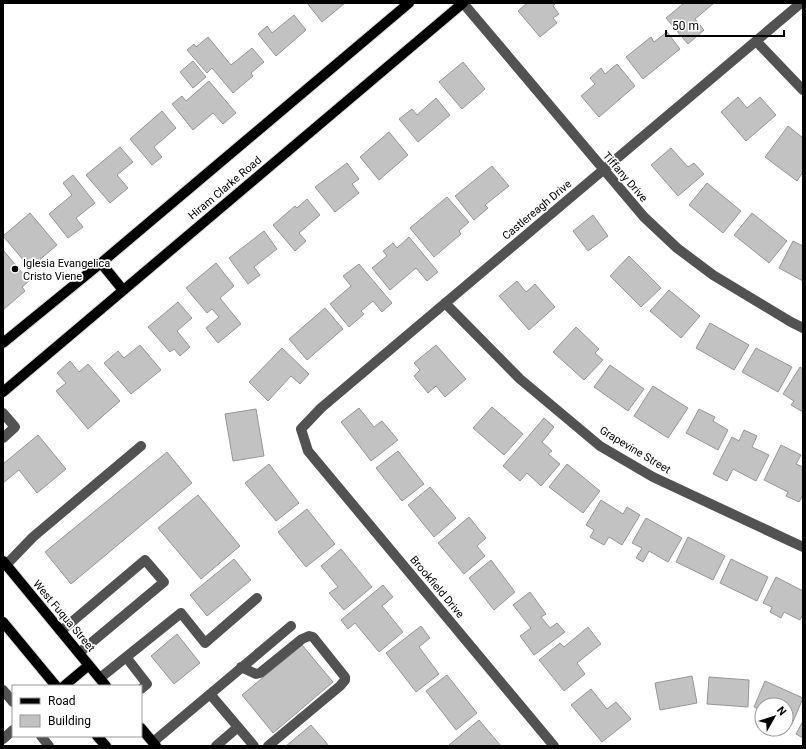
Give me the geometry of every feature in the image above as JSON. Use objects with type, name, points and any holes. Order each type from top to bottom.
[{"type":"main road","name":"Hiram Clarke Road","points":[[3,343],[101,263],[408,3]]},
{"type":"main road","name":"Hiram Clarke Road","points":[[3,392],[463,3]]},
{"type":"main road","points":[[101,263],[123,290]]},
{"type":"main road","name":"West Fuqua Street","points":[[4,563],[103,682]]},
{"type":"main road","points":[[3,622],[55,685]]},
{"type":"main road","points":[[65,685],[89,665]]},
{"type":"main road","points":[[142,729],[154,744]]},
{"type":"main road","points":[[98,737],[106,746]]},
{"type":"street","name":"Tiffany Drive","points":[[463,3],[644,217],[677,248],[714,275],[803,328]]},
{"type":"street","name":"Castlereagh Drive","points":[[305,442],[301,429],[321,408],[801,3]]},
{"type":"street","points":[[756,41],[803,90]]},
{"type":"street","name":"Grapevine Street","points":[[445,303],[520,379],[600,446],[653,477],[803,547]]},
{"type":"street","points":[[3,413],[15,427],[3,438]]},
{"type":"street","name":"Brookfield Drive","points":[[305,442],[308,451],[554,746]]},
{"type":"street","points":[[4,563],[141,446]]},
{"type":"street","points":[[61,631],[145,560],[164,582],[79,653]]},
{"type":"street","points":[[103,682],[126,657],[181,613],[205,643],[257,598]]},
{"type":"street","points":[[154,744],[210,694],[291,626]]},
{"type":"street","points":[[242,667],[256,674],[260,674],[302,639],[309,636],[313,637],[345,677],[345,680],[340,686],[268,746]]},
{"type":"street","points":[[126,657],[147,684],[142,688]]},
{"type":"street","points":[[3,690],[12,701]]},
{"type":"street","points":[[210,694],[254,746]]},
{"type":"street","points":[[216,746],[238,727]]},
{"type":"street","points":[[3,739],[12,731]]},
{"type":"street","points":[[42,737],[49,746]]},
{"type":"building","points":[[307,3],[345,3],[322,22]]},
{"type":"building","points":[[527,3],[556,3],[553,6],[559,14],[553,18],[557,23],[540,37],[518,11]]},
{"type":"building","points":[[684,3],[714,3],[695,19],[704,30],[688,44],[666,18]]},
{"type":"building","points":[[294,15],[306,30],[276,56],[258,34],[267,26],[272,33]]},
{"type":"building","points":[[667,32],[680,49],[643,79],[626,57],[651,37],[654,42]]},
{"type":"building","points":[[208,37],[231,65],[252,48],[264,62],[251,73],[253,76],[233,93],[212,68],[207,73],[187,50],[194,44],[196,47]]},
{"type":"building","points":[[193,61],[206,77],[193,88],[180,72]]},
{"type":"building","points":[[463,62],[485,89],[462,109],[439,82]]},
{"type":"building","points":[[617,64],[635,86],[599,117],[581,96],[595,84],[590,78],[601,68],[605,74]]},
{"type":"building","points":[[209,81],[236,113],[223,124],[213,113],[193,130],[172,104],[182,96],[186,101]]},
{"type":"building","points":[[738,97],[747,108],[760,97],[776,115],[746,141],[721,112]]},
{"type":"building","points":[[436,98],[450,115],[418,142],[399,119],[412,109],[417,115]]},
{"type":"building","points":[[162,111],[176,128],[154,147],[162,157],[152,165],[130,139]]},
{"type":"building","points":[[788,126],[803,138],[803,172],[797,181],[765,157]]},
{"type":"building","points":[[389,132],[408,155],[379,180],[360,157]]},
{"type":"building","points":[[120,147],[133,162],[117,175],[128,188],[110,203],[86,175]]},
{"type":"building","points":[[671,148],[688,167],[694,163],[704,174],[678,196],[651,165]]},
{"type":"building","points":[[347,163],[359,179],[352,184],[359,193],[335,212],[315,187]]},
{"type":"building","points":[[492,166],[509,186],[485,205],[488,208],[474,220],[455,196]]},
{"type":"building","points":[[73,175],[95,203],[76,218],[83,227],[68,238],[49,214],[72,195],[63,183]]},
{"type":"building","points":[[707,183],[741,211],[723,233],[689,205]]},
{"type":"building","points":[[447,197],[469,222],[459,231],[461,234],[434,257],[410,228]]},
{"type":"building","points":[[307,199],[320,215],[299,233],[306,241],[295,251],[273,225],[295,206],[297,208]]},
{"type":"building","points":[[30,213],[57,245],[30,268],[3,236]]},
{"type":"building","points":[[752,213],[787,241],[769,263],[734,235]]},
{"type":"building","points":[[593,215],[608,236],[588,251],[573,231]]},
{"type":"building","points":[[264,231],[277,249],[254,267],[260,275],[248,284],[229,258]]},
{"type":"building","points":[[409,237],[438,272],[427,281],[416,268],[390,290],[372,268],[387,256],[383,251],[393,243],[397,248]]},
{"type":"building","points":[[793,241],[803,246],[803,281],[779,268]]},
{"type":"building","points":[[3,250],[29,281],[22,287],[25,291],[3,310]]},
{"type":"building","points":[[629,256],[661,288],[641,307],[610,276]]},
{"type":"building","points":[[216,263],[234,286],[220,298],[241,324],[218,343],[206,328],[219,317],[212,309],[207,313],[186,288]]},
{"type":"building","points":[[359,264],[392,303],[382,312],[373,301],[361,311],[364,314],[349,327],[330,304],[351,286],[343,276]]},
{"type":"building","points":[[517,281],[526,292],[535,284],[555,307],[529,330],[499,296]]},
{"type":"building","points":[[669,290],[700,316],[681,338],[650,311]]},
{"type":"building","points":[[178,302],[192,318],[177,331],[190,347],[180,356],[174,349],[170,352],[148,327]]},
{"type":"building","points":[[325,308],[343,329],[307,360],[289,339]]},
{"type":"building","points":[[710,323],[749,345],[734,370],[696,348]]},
{"type":"building","points":[[576,327],[599,349],[595,353],[603,360],[584,380],[553,352]]},
{"type":"building","points":[[140,345],[161,370],[131,394],[104,363],[118,351],[124,358]]},
{"type":"building","points":[[436,345],[466,379],[445,397],[436,386],[428,393],[414,376],[420,370],[414,363]]},
{"type":"building","points":[[282,348],[309,374],[300,384],[291,376],[268,401],[249,382]]},
{"type":"building","points":[[756,348],[792,367],[778,392],[742,372]]},
{"type":"building","points":[[70,361],[79,372],[88,364],[120,401],[88,429],[56,391],[66,383],[57,373]]},
{"type":"building","points":[[610,365],[644,389],[628,411],[594,387]]},
{"type":"building","points":[[800,367],[803,369],[803,412],[791,405],[794,401],[783,394]]},
{"type":"building","points":[[653,386],[688,408],[668,438],[634,416]]},
{"type":"building","points":[[492,407],[523,434],[504,455],[473,428]]},
{"type":"building","points":[[359,408],[374,427],[382,421],[398,440],[371,461],[341,422]]},
{"type":"building","points":[[256,409],[264,456],[233,461],[225,414]]},
{"type":"building","points":[[699,409],[715,417],[713,421],[728,430],[718,450],[686,433]]},
{"type":"building","points":[[544,418],[554,427],[542,442],[552,451],[548,454],[560,464],[541,486],[527,473],[520,481],[503,466]]},
{"type":"building","points":[[744,430],[757,436],[752,447],[769,455],[756,481],[733,469],[727,481],[713,474],[732,437],[739,441]]},
{"type":"building","points":[[38,435],[66,469],[37,493],[19,470],[3,483],[3,464]]},
{"type":"building","points":[[781,445],[801,455],[796,464],[803,467],[803,495],[799,502],[786,496],[788,492],[764,480]]},
{"type":"building","points":[[398,451],[424,484],[402,501],[376,468]]},
{"type":"building","points":[[167,452],[192,483],[71,584],[45,552]]},
{"type":"building","points":[[269,464],[299,503],[276,521],[245,483]]},
{"type":"building","points":[[567,464],[600,491],[583,513],[549,487]]},
{"type":"building","points":[[430,487],[456,518],[434,537],[408,505]]},
{"type":"building","points":[[198,495],[240,546],[201,579],[158,528]]},
{"type":"building","points":[[601,500],[623,514],[627,507],[640,515],[622,545],[609,537],[604,545],[590,537],[594,530],[586,525]]},
{"type":"building","points":[[307,509],[335,544],[306,567],[278,532]]},
{"type":"building","points":[[469,517],[486,538],[477,546],[485,556],[464,574],[438,543]]},
{"type":"building","points":[[646,518],[682,538],[668,562],[649,551],[643,562],[636,558],[642,548],[632,543]]},
{"type":"building","points":[[688,537],[725,556],[713,580],[676,562]]},
{"type":"building","points":[[341,549],[372,587],[344,610],[329,593],[338,587],[321,566]]},
{"type":"building","points":[[234,559],[251,580],[207,616],[190,595]]},
{"type":"building","points":[[731,559],[768,577],[757,601],[720,583]]},
{"type":"building","points":[[491,560],[515,592],[494,610],[469,578]]},
{"type":"building","points":[[776,577],[803,591],[803,614],[800,620],[784,612],[781,618],[770,612],[772,607],[763,603]]},
{"type":"building","points":[[383,585],[393,597],[382,606],[403,632],[379,652],[355,623],[348,629],[341,620]]},
{"type":"building","points":[[530,592],[546,614],[541,617],[550,628],[557,623],[565,632],[534,655],[520,636],[531,628],[513,605]]},
{"type":"building","points":[[421,626],[430,638],[419,647],[439,674],[416,692],[386,653]]},
{"type":"building","points":[[588,627],[601,644],[577,663],[585,674],[564,691],[539,660],[560,643],[564,647]]},
{"type":"building","points":[[177,634],[200,663],[174,684],[151,656]]},
{"type":"building","points":[[302,645],[333,682],[273,733],[242,695]]},
{"type":"building","points":[[447,675],[477,713],[456,730],[426,691]]},
{"type":"building","points":[[692,676],[697,703],[660,710],[655,683]]},
{"type":"building","points":[[709,677],[749,680],[748,707],[707,704]]},
{"type":"building","points":[[765,681],[803,698],[794,719],[794,697],[758,697]]},
{"type":"building","points":[[591,689],[607,709],[616,702],[631,719],[602,742],[571,705]]},
{"type":"building","points":[[479,720],[501,746],[449,745]]},
{"type":"building","points":[[803,721],[803,738],[796,734]]},
{"type":"building","points":[[311,725],[329,746],[286,746]]},
{"type":"place","name":"Iglesia Evangelica Cristo Viene","points":[[15,269]]}]
